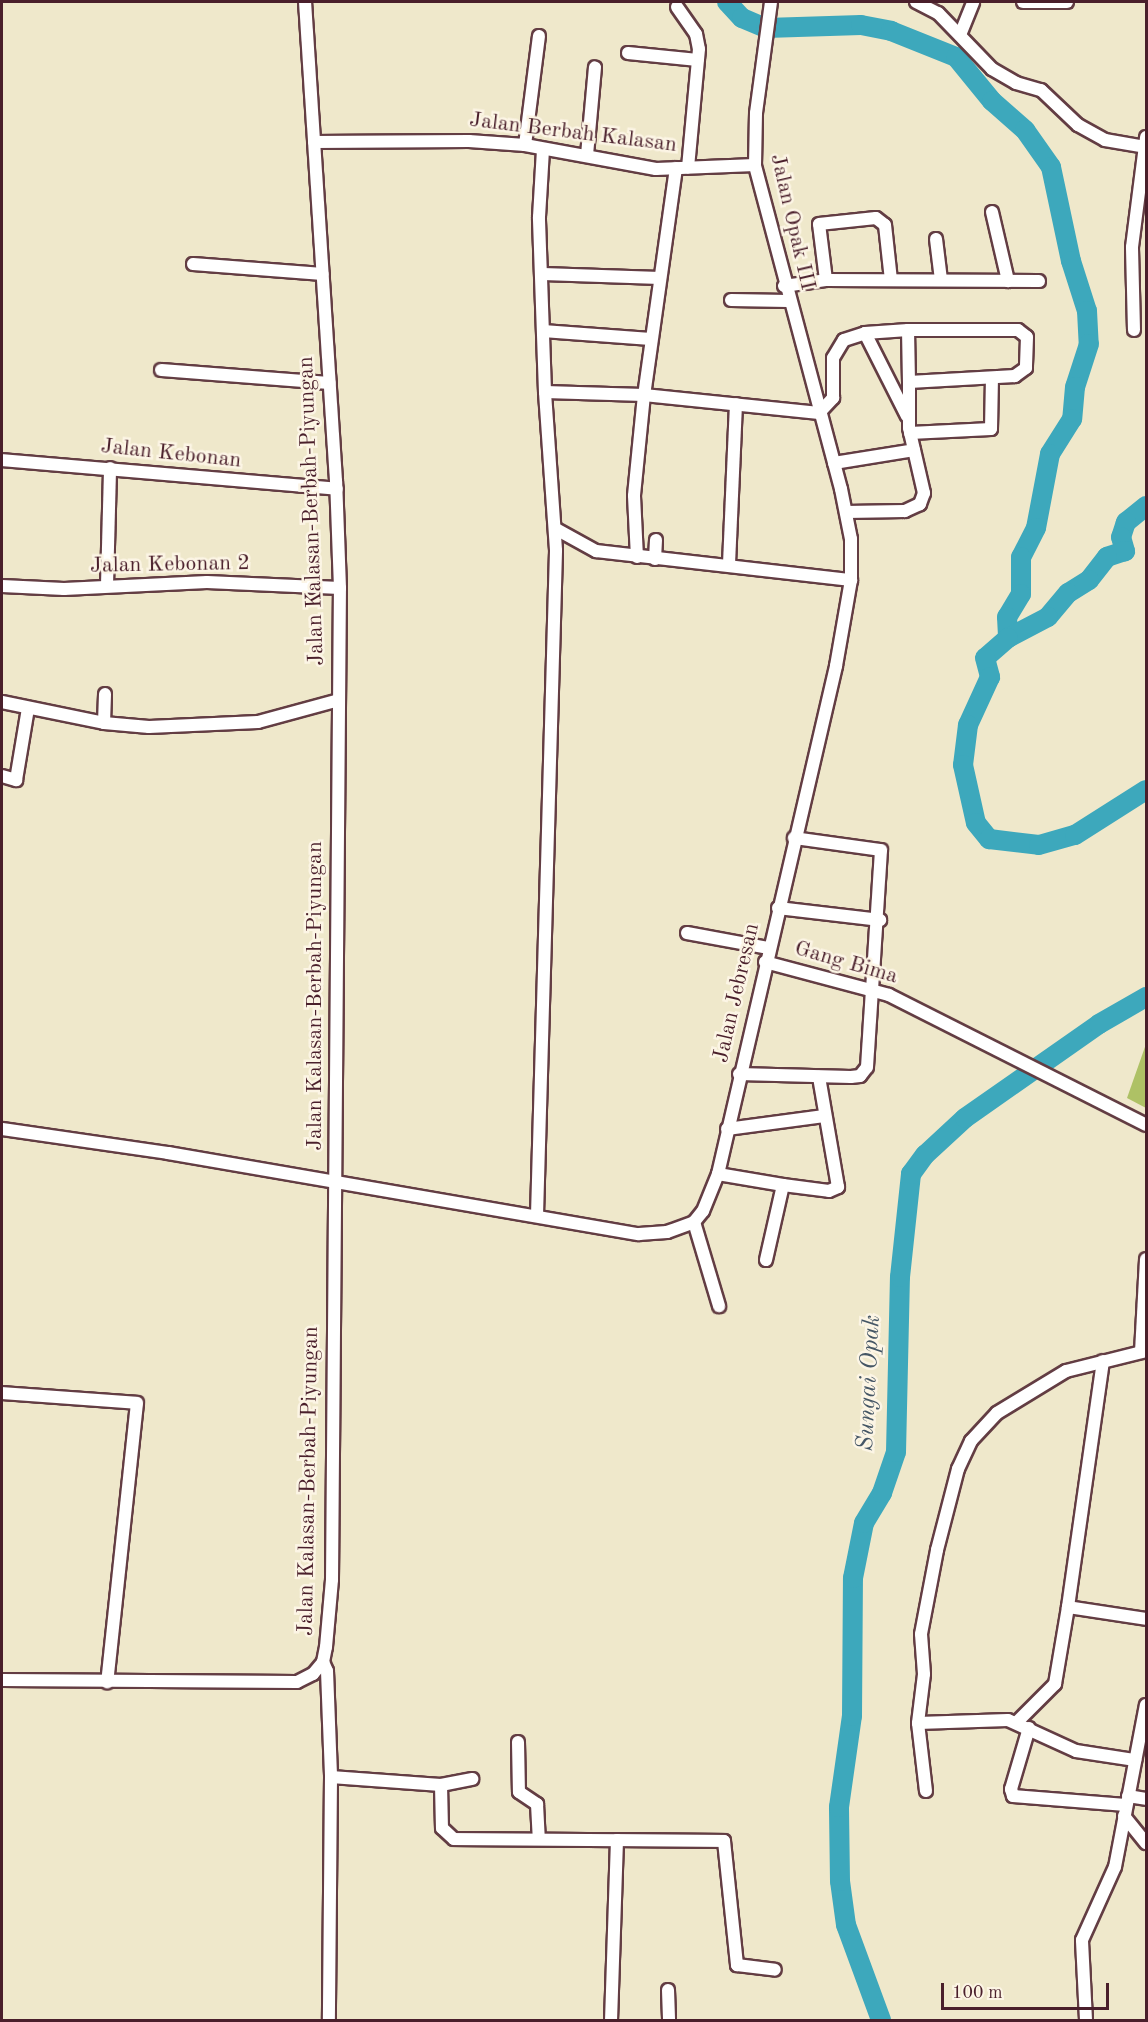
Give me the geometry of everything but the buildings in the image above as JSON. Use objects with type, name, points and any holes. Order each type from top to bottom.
[{"type":"street","name":"Jalan Kalasan-Berbah-Piyungan","points":[[2,1680],[297,1682],[313,1674],[323,1662],[332,1580],[340,588],[337,489],[305,2]]},
{"type":"street","points":[[916,2],[938,13],[992,69],[1016,83],[1041,90],[1092,134],[1146,143],[1132,247],[1134,330]]},
{"type":"street","points":[[960,35],[973,2]]},
{"type":"street","points":[[1023,2],[1067,2]]},
{"type":"street","name":"Jalan Opak III","points":[[771,4],[756,113],[754,165],[819,413]]},
{"type":"street","points":[[636,557],[634,496],[644,395],[660,278],[682,168],[698,60],[698,40],[676,7]]},
{"type":"street","points":[[525,145],[539,36]]},
{"type":"street","points":[[628,53],[698,60]]},
{"type":"street","points":[[587,155],[596,67]]},
{"type":"street","name":"Jalan Berbah Kalasan","points":[[314,142],[469,141],[525,145],[656,169],[754,165]]},
{"type":"street","points":[[537,1215],[556,530],[545,392],[543,274],[539,217],[543,149]]},
{"type":"street","points":[[992,212],[1008,281]]},
{"type":"street","points":[[826,280],[819,224],[876,218],[885,225],[891,280]]},
{"type":"street","points":[[936,239],[941,280]]},
{"type":"street","points":[[193,264],[323,274]]},
{"type":"street","points":[[543,274],[660,278]]},
{"type":"street","points":[[784,286],[826,280],[1039,281]]},
{"type":"street","points":[[731,300],[788,301]]},
{"type":"street","points":[[545,392],[644,395],[819,413],[833,398],[835,351],[844,340],[865,333],[908,330],[1022,331],[1027,337],[1028,352],[1024,372],[992,379],[909,382]]},
{"type":"street","points":[[846,512],[905,511],[920,504],[922,477],[910,433],[909,420],[908,330]]},
{"type":"street","points":[[543,331],[651,339]]},
{"type":"street","points":[[865,333],[909,420]]},
{"type":"street","points":[[161,370],[330,383]]},
{"type":"street","points":[[910,433],[991,429],[992,379]]},
{"type":"street","points":[[729,564],[736,404]]},
{"type":"street","name":"Jalan Jebresan","points":[[694,1221],[703,1211],[718,1174],[768,948],[836,666],[851,580],[846,512],[819,413]]},
{"type":"street","points":[[834,463],[914,450]]},
{"type":"street","name":"Jalan Kebonan","points":[[2,460],[110,468],[231,483],[337,489]]},
{"type":"street","points":[[107,585],[110,468]]},
{"type":"street","points":[[556,530],[596,551],[655,559],[729,564],[851,580]]},
{"type":"street","points":[[655,559],[656,540]]},
{"type":"street","name":"Jalan Kebonan 2","points":[[2,586],[64,589],[107,585],[207,582],[340,588]]},
{"type":"street","points":[[104,723],[105,694]]},
{"type":"street","points":[[2,702],[104,723],[149,727],[258,722],[339,700]]},
{"type":"street","points":[[2,776],[16,780],[28,708]]},
{"type":"street","points":[[740,1074],[819,1077],[865,1073],[880,920],[881,850],[794,838]]},
{"type":"street","points":[[778,908],[880,920]]},
{"type":"street","points":[[687,933],[768,948]]},
{"type":"street","name":"Gang Bima","points":[[765,962],[873,988],[1146,1125]]},
{"type":"street","points":[[718,1174],[829,1191],[837,1189],[819,1077]]},
{"type":"street","points":[[727,1129],[824,1116]]},
{"type":"street","points":[[2,1129],[335,1181],[639,1234],[667,1232],[694,1221],[719,1306]]},
{"type":"street","points":[[766,1260],[783,1185]]},
{"type":"street","points":[[927,1791],[921,1723],[924,1674],[920,1647],[946,1515],[958,1469],[980,1428],[1014,1401],[1066,1371],[1144,1352],[1146,1259]]},
{"type":"street","points":[[1017,1722],[1055,1684],[1103,1361]]},
{"type":"street","points":[[2,1393],[137,1403],[107,1682]]},
{"type":"street","points":[[1068,1607],[1146,1619]]},
{"type":"street","points":[[323,1662],[327,1671],[331,1777],[329,2020]]},
{"type":"street","points":[[1086,2020],[1082,1940],[1114,1867],[1146,1705]]},
{"type":"street","points":[[921,1723],[1017,1722],[1076,1751],[1135,1760]]},
{"type":"street","points":[[1029,1728],[1011,1789],[1013,1796],[1126,1806],[1146,1798]]},
{"type":"street","points":[[518,1742],[519,1792],[537,1804],[539,1839]]},
{"type":"street","points":[[331,1777],[441,1785],[472,1779]]},
{"type":"street","points":[[441,1785],[442,1828],[450,1837],[724,1841],[738,1965],[775,1970]]},
{"type":"street","points":[[1126,1806],[1146,1844]]},
{"type":"street","points":[[611,2020],[617,1840]]},
{"type":"street","points":[[668,1990],[669,2020]]},
{"type":"green space","points":[[1146,1044],[1146,1108],[1127,1098]]},
{"type":"waterway","points":[[727,2],[742,18],[766,28],[861,25],[891,31],[956,57],[992,101],[1025,130],[1051,167],[1071,261],[1087,311],[1089,344],[1075,387],[1072,419],[1050,454],[1036,528],[1021,557],[1021,594],[1007,617],[1008,638]]},
{"type":"waterway","name":"Sungai Opak","points":[[1146,506],[1126,522],[1121,537],[1125,551],[1107,557],[1089,580],[1068,593],[1048,617],[1008,638],[985,658],[990,677],[968,725],[963,765],[976,823],[989,839],[1039,845],[1075,835],[1146,790]]},
{"type":"waterway","name":"Sungai Opak","points":[[881,2020],[846,1925],[840,1881],[839,1807],[852,1716],[853,1578],[864,1523],[882,1493],[896,1452],[900,1277],[911,1174],[925,1155],[965,1118],[1099,1024],[1146,997]]}]
